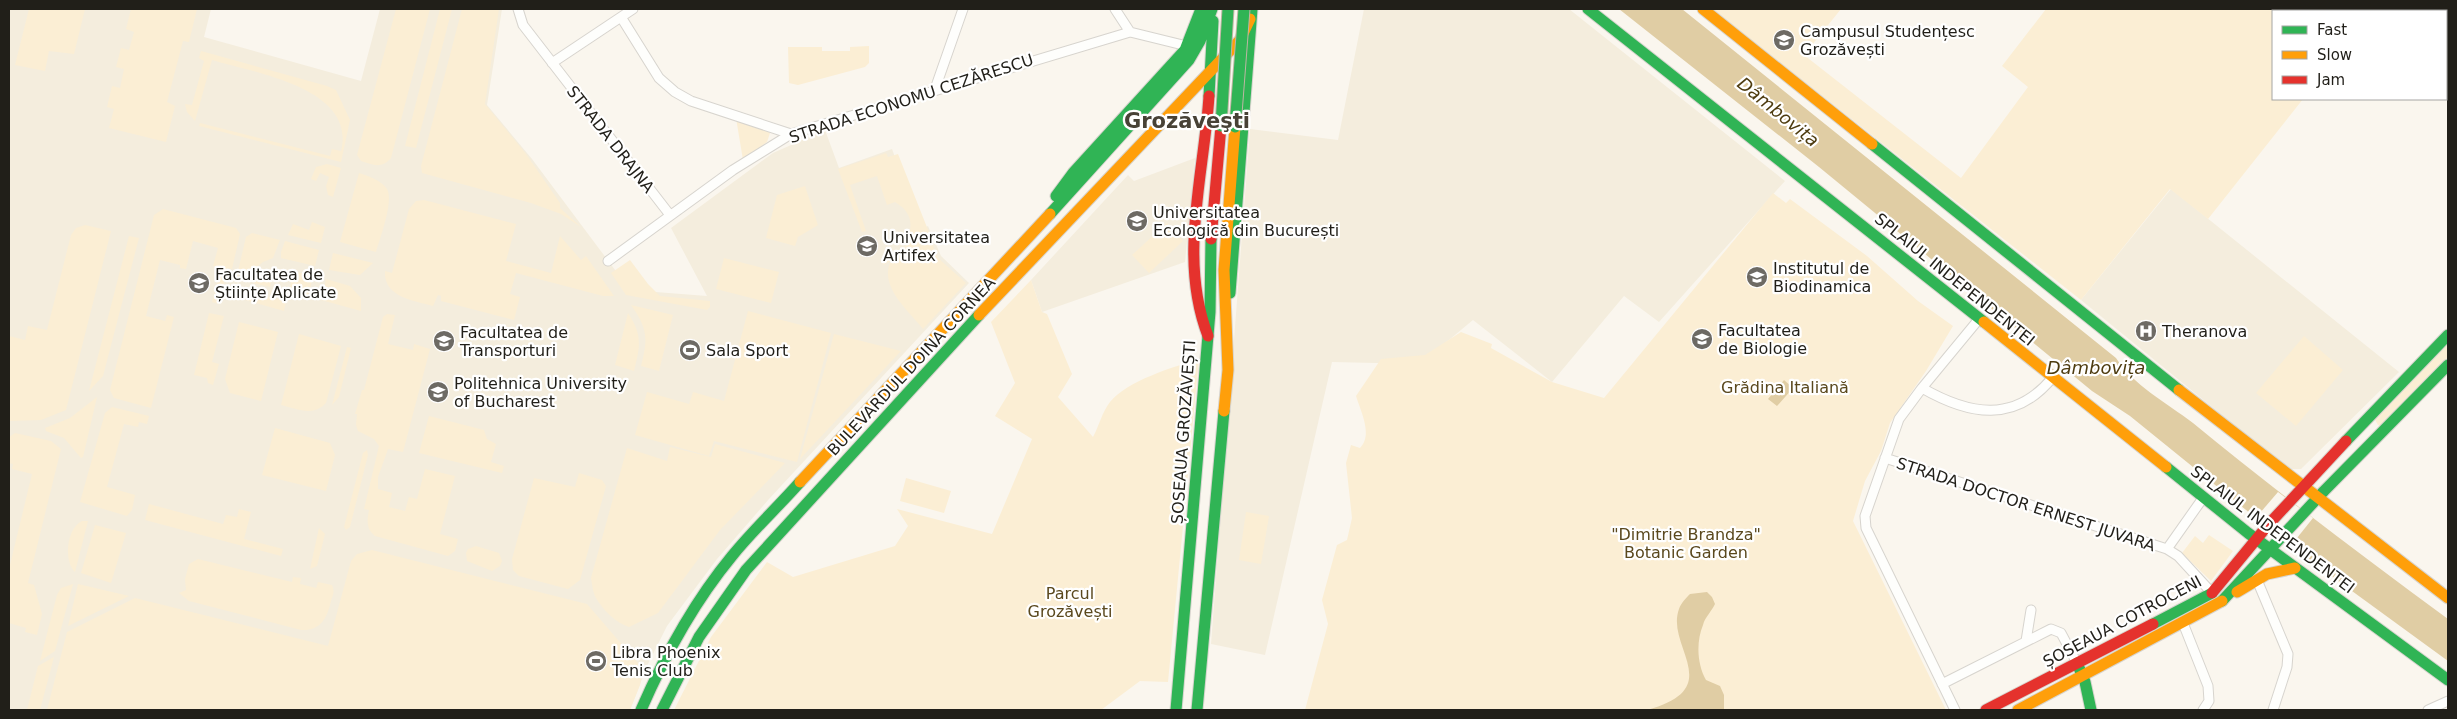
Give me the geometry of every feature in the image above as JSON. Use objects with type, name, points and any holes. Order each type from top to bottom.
[{"type":"main road","name":"BULEVARDUL DOINA CORNEA","points":[[1035,230],[1073,173],[1187,46],[1201,9]]},
{"type":"main road","name":"BULEVARDUL DOINA CORNEA","points":[[641,710],[658,671],[690,615],[732,556],[1035,230],[1189,60],[1200,41],[1213,9]]},
{"type":"main road","name":"ȘOSEAUA GROZĂVEȘTI","points":[[1176,710],[1208,336],[1198,314],[1193,282],[1195,236],[1207,115],[1213,9]]},
{"type":"main road","points":[[1208,336],[1211,242],[1228,9]]},
{"type":"main road","points":[[1228,370],[1225,313],[1225,242],[1244,9]]},
{"type":"main road","name":"SPLAIUL INDEPENDENȚEI","points":[[1588,9],[1802,176],[2203,498],[2258,535],[2295,568],[2448,680]]},
{"type":"main road","points":[[1703,9],[2301,488],[2448,598]]},
{"type":"main road","name":"BULEVARDUL DOINA CORNEA","points":[[662,710],[699,636],[722,599],[746,570],[978,316],[1245,34],[1251,14]]},
{"type":"main road","points":[[1197,710],[1228,370],[1232,265],[1251,14]]},
{"type":"main road","points":[[1181,100],[1194,99],[1199,101],[1207,115]]},
{"type":"main road","name":"ȘOSEAUA COTROCENI","points":[[1986,710],[2212,593],[2258,535],[2290,500],[2448,335]]},
{"type":"main road","name":"ȘOSEAUA COTROCENI","points":[[2018,710],[2222,601],[2317,499],[2448,365]]},
{"type":"main road","points":[[2222,601],[2276,571],[2295,568]]},
{"type":"main road","points":[[2077,663],[2083,676],[2091,710]]},
{"type":"street","name":"STRADA DRAJNA","points":[[518,9],[524,25],[552,63],[670,215]]},
{"type":"street","points":[[552,63],[634,9]]},
{"type":"street","points":[[935,89],[963,9]]},
{"type":"street","points":[[1116,9],[1130,32],[1187,46]]},
{"type":"street","points":[[621,17],[660,78],[675,92],[691,101],[791,134]]},
{"type":"street","name":"STRADA ECONOMU CEZĂRESCU","points":[[608,261],[763,150],[791,134],[935,89],[1130,32]]},
{"type":"street","points":[[762,123],[769,128],[772,136],[763,150]]},
{"type":"street","points":[[1955,710],[1865,522],[1866,511],[1899,420],[1922,388],[1980,319]]},
{"type":"street","points":[[1922,388],[1961,406],[2000,409],[2022,405],[2031,400],[2053,378]]},
{"type":"street","name":"STRADA DOCTOR ERNEST JUVARA","points":[[1885,458],[2167,549],[2178,556],[2212,593]]},
{"type":"street","name":"STRADA DOCTOR ERNEST JUVARA","points":[[2167,549],[2203,498]]},
{"type":"street","points":[[2257,580],[2288,654],[2287,667],[2273,710]]},
{"type":"street","points":[[2026,641],[2031,610]]},
{"type":"street","points":[[2184,623],[2208,686],[2209,701],[2203,710]]},
{"type":"street","points":[[1942,684],[2051,628],[2060,633],[2077,663]]},
{"type":"street","points":[[2428,710],[2448,701]]},
{"type":"shaded area","name":"Politehnica University of Bucharest","points":[[9,9],[211,9],[204,37],[361,81],[380,9],[502,9],[487,105],[532,159],[630,290],[707,296],[671,228],[773,153],[825,130],[839,168],[892,149],[921,229],[928,226],[941,256],[969,283],[769,499],[717,559],[667,626],[647,666],[630,710],[9,710]]},
{"type":"shaded area","points":[[1364,9],[1569,9],[1785,181],[1659,322],[1624,296],[1552,382],[1473,320],[1420,364],[1332,362],[1265,655],[1211,644],[1250,129],[1338,140]]},
{"type":"shaded area","name":"Universitatea Ecologică din București","points":[[1195,158],[1185,262],[1042,312],[1031,280],[1128,175],[1134,181]]},
{"type":"shaded area","points":[[2171,189],[2399,372],[2301,469],[2288,469],[2081,300]]},
{"type":"green space","points":[[29,9],[85,9],[74,54],[49,51],[45,71],[15,65]]},
{"type":"green space","points":[[131,9],[197,9],[189,42],[183,41],[167,102],[175,106],[166,142],[109,128],[114,109],[107,107],[112,86],[120,88],[124,69],[116,67],[121,48],[129,50],[134,32],[126,29]]},
{"type":"green space","points":[[396,9],[430,9],[391,158],[384,164],[373,165],[361,161],[357,155]]},
{"type":"green space","points":[[440,9],[452,9],[416,148],[405,146]]},
{"type":"green space","points":[[462,9],[499,9],[485,104],[526,154],[560,203],[560,208],[581,227],[561,214],[531,203],[422,173],[421,166]]},
{"type":"green space","points":[[1712,9],[1841,9],[1804,55],[1961,178],[2028,87],[2002,66],[2046,9],[2382,9],[2272,10],[2272,100],[2302,100],[2208,219],[2170,189],[2081,300]]},
{"type":"green space","points":[[869,46],[869,63],[865,67],[798,85],[789,83],[788,47],[822,47],[822,51],[850,51],[850,47]]},
{"type":"green space","points":[[201,51],[336,90],[350,120],[341,162],[199,126],[200,123],[330,156],[332,149],[341,151],[342,130],[334,112],[319,98],[299,87],[276,78],[212,60],[195,121],[187,112],[185,104],[192,105],[204,61],[199,58]]},
{"type":"green space","points":[[736,118],[767,130],[770,133],[767,142],[743,160]]},
{"type":"green space","points":[[886,153],[888,157],[898,154],[932,240],[883,265],[882,260],[906,247],[910,233],[909,216],[895,202],[887,205],[877,176],[850,185],[866,231],[862,232],[838,169]]},
{"type":"green space","points":[[327,164],[341,168],[333,197],[328,195],[326,186],[329,177],[320,173],[316,181],[311,179],[316,167]]},
{"type":"green space","points":[[359,173],[381,183],[387,189],[389,195],[386,220],[376,252],[340,242]]},
{"type":"green space","points":[[805,186],[818,225],[798,237],[795,246],[766,238],[777,195]]},
{"type":"green space","name":"\"Dimitrie Brandza\" Botanic Garden","points":[[1773,193],[1786,203],[1790,199],[1867,256],[1918,301],[1953,326],[1926,371],[1890,423],[1881,451],[1865,481],[1853,521],[1946,710],[1305,710],[1328,624],[1322,600],[1337,545],[1347,540],[1352,518],[1346,463],[1351,445],[1360,448],[1366,437],[1365,423],[1356,396],[1381,359],[1425,355],[1461,332],[1492,344],[1491,348],[1552,382],[1604,398]]},
{"type":"green space","points":[[424,200],[516,224],[506,261],[551,273],[560,236],[581,260],[586,256],[614,296],[603,296],[516,273],[510,294],[520,297],[514,320],[441,301],[441,296],[438,295],[433,306],[401,296],[389,287],[385,271],[392,273],[409,209],[416,201]]},
{"type":"green space","points":[[163,209],[236,228],[240,234],[232,269],[227,268],[219,304],[212,302],[221,268],[213,266],[218,248],[193,241],[186,269],[180,268],[180,265],[160,260],[146,316],[165,321],[167,315],[174,317],[151,408],[114,398],[110,390],[154,215]]},
{"type":"green space","points":[[312,222],[325,227],[321,243],[288,235],[293,224],[309,230]]},
{"type":"green space","points":[[1167,223],[1183,241],[1149,273],[1132,255]]},
{"type":"green space","points":[[85,225],[111,231],[66,410],[41,420],[9,421],[9,336],[25,340],[28,326],[47,330],[71,235],[76,228]]},
{"type":"green space","points":[[252,233],[280,240],[273,258],[263,262],[248,274],[238,271],[246,237]]},
{"type":"green space","points":[[129,236],[139,238],[103,376],[89,391]]},
{"type":"green space","points":[[285,241],[319,250],[315,266],[281,258]]},
{"type":"green space","points":[[931,241],[938,258],[966,283],[923,329],[892,290],[888,272],[890,263]]},
{"type":"green space","points":[[333,253],[373,263],[360,275],[329,270]]},
{"type":"green space","points":[[724,258],[779,272],[771,303],[716,289]]},
{"type":"green space","points":[[630,260],[648,284],[660,296],[710,301],[710,307],[707,310],[626,295],[611,273]]},
{"type":"green space","points":[[271,269],[288,270],[313,276],[308,297],[289,292],[291,282],[272,277],[270,287],[253,283]]},
{"type":"green space","points":[[326,279],[350,286],[361,298],[361,311],[321,300]]},
{"type":"green space","name":"Parcul Grozăvești","points":[[1031,280],[1042,312],[1047,314],[1072,374],[1058,397],[1093,437],[1107,406],[1118,394],[1139,381],[1199,359],[1168,682],[1140,681],[1101,710],[674,710],[711,637],[767,562],[793,577],[895,546],[908,526],[897,509],[992,534],[1032,439],[995,416],[1015,383],[991,322]]},
{"type":"green space","points":[[248,291],[286,302],[284,311],[245,300]]},
{"type":"green space","points":[[631,305],[673,315],[659,371],[641,366],[645,348],[645,334],[641,321]]},
{"type":"green space","points":[[748,311],[831,333],[797,462],[714,441],[709,456],[635,435],[647,392],[689,404],[693,392],[724,401]]},
{"type":"green space","points":[[209,313],[224,316],[212,362],[219,364],[213,385],[208,383],[207,378],[194,375]]},
{"type":"green space","points":[[628,313],[636,328],[639,341],[634,371],[615,365]]},
{"type":"green space","points":[[387,314],[395,315],[388,344],[413,350],[414,344],[430,349],[403,452],[388,449],[378,477],[378,489],[392,493],[389,507],[405,511],[409,497],[417,499],[425,469],[455,476],[440,534],[458,539],[455,551],[448,556],[375,536],[369,527],[369,510],[364,509],[379,446],[374,439],[358,431],[356,425],[357,414],[355,414],[362,390],[364,390],[383,317]]},
{"type":"green space","points":[[239,322],[278,332],[261,401],[230,393],[225,379]]},
{"type":"green space","points":[[299,334],[341,346],[326,403],[311,411],[281,405]]},
{"type":"green space","points":[[834,334],[901,351],[800,459]]},
{"type":"green space","points":[[2304,336],[2343,370],[2296,426],[2256,393]]},
{"type":"green space","points":[[2448,343],[2448,357],[2381,426],[2378,425],[2374,418]]},
{"type":"green space","points":[[347,347],[351,348],[339,397],[332,405]]},
{"type":"green space","points":[[97,397],[83,457],[81,458],[64,438],[46,431],[45,428],[70,418]]},
{"type":"green space","points":[[112,407],[149,416],[147,424],[139,422],[138,427],[124,424],[107,487],[135,495],[132,510],[127,516],[80,502],[105,413]]},
{"type":"green space","points":[[429,416],[484,430],[487,439],[496,444],[491,462],[504,466],[502,473],[419,453]]},
{"type":"green space","points":[[275,428],[330,443],[335,455],[326,491],[262,475]]},
{"type":"green space","points":[[15,433],[51,441],[61,449],[28,583],[34,585],[42,614],[37,635],[25,632],[26,628],[9,623],[9,569],[32,474],[12,469],[13,464],[9,463],[9,437]]},
{"type":"green space","points":[[715,444],[785,463],[720,530],[658,613],[629,627],[624,625],[610,616],[599,603],[594,594],[591,578],[627,448],[667,461],[670,447],[711,457]]},
{"type":"green space","points":[[367,450],[368,455],[350,527],[346,530],[344,527],[363,453]]},
{"type":"green space","points":[[579,473],[602,480],[606,486],[580,580],[568,589],[519,576],[513,570],[512,559],[534,478],[575,487]]},
{"type":"green space","points":[[906,478],[951,491],[944,513],[900,501]]},
{"type":"green space","points":[[149,504],[223,524],[226,515],[237,517],[239,509],[251,512],[244,539],[283,549],[281,556],[145,520]]},
{"type":"green space","points":[[1246,512],[1269,516],[1261,564],[1239,560]]},
{"type":"green space","points":[[82,521],[88,521],[75,572],[69,560],[68,545],[73,530]]},
{"type":"green space","points":[[95,525],[126,533],[111,583],[81,573]]},
{"type":"green space","points":[[319,528],[325,534],[317,566],[310,569]]},
{"type":"green space","points":[[2209,535],[2233,551],[2211,581],[2182,553],[2195,536],[2203,543]]},
{"type":"green space","points":[[476,546],[499,553],[502,561],[500,566],[492,571],[467,561],[466,553],[468,549]]},
{"type":"green space","points":[[372,550],[587,604],[643,669],[640,685],[630,710],[47,710],[67,632],[135,598],[328,646],[351,561],[357,554]]},
{"type":"green space","points":[[198,559],[292,582],[293,577],[301,578],[300,584],[316,588],[318,582],[332,585],[333,593],[325,618],[314,628],[301,630],[189,601],[179,593],[186,590],[185,579],[189,564]]},
{"type":"green space","points":[[73,584],[55,651],[40,661],[57,595],[61,588]]},
{"type":"green space","points":[[78,584],[129,596],[68,626]]},
{"type":"green space","points":[[54,657],[40,710],[27,710],[38,666]]},
{"type":"water","name":"Dâmbovița","points":[[1619,9],[1682,9],[2116,358],[2132,377],[2151,393],[2193,423],[2319,522],[2448,619],[2448,661],[2293,548],[2130,416],[2092,391],[1819,167]]},
{"type":"water","points":[[1784,380],[1793,388],[1777,406],[1768,399]]},
{"type":"water","points":[[1707,592],[1715,604],[1705,619],[1699,639],[1699,660],[1706,680],[1720,686],[1724,695],[1724,710],[1647,710],[1671,701],[1684,690],[1689,678],[1688,666],[1679,638],[1677,623],[1679,609],[1690,594]]},
{"type":"pier","points":[[2278,492],[2313,518],[2289,548],[2254,520]]},
{"type":"traffic: fast","points":[[1056,196],[1073,173],[1185,50],[1201,9]]},
{"type":"traffic: fast","points":[[1050,214],[1189,60],[1200,41],[1212,9]]},
{"type":"traffic: fast","points":[[1221,126],[1228,9]]},
{"type":"traffic: fast","points":[[1235,127],[1244,9]]},
{"type":"traffic: fast","points":[[1230,293],[1252,9]]},
{"type":"traffic: fast","points":[[1588,9],[1984,322]]},
{"type":"traffic: fast","points":[[1209,96],[1213,21]]},
{"type":"traffic: fast","points":[[1872,144],[2179,390]]},
{"type":"traffic: fast","points":[[1176,710],[1210,312],[1211,239]]},
{"type":"traffic: fast","points":[[662,710],[699,637],[746,570],[979,315]]},
{"type":"traffic: fast","points":[[2346,441],[2448,335]]},
{"type":"traffic: fast","points":[[2222,601],[2324,491],[2448,365]]},
{"type":"traffic: fast","points":[[1197,710],[1224,411]]},
{"type":"traffic: fast","points":[[2166,467],[2248,533],[2448,680]]},
{"type":"traffic: fast","points":[[641,710],[670,649],[705,592],[740,546],[800,482]]},
{"type":"traffic: fast","points":[[2153,624],[2212,593]]},
{"type":"traffic: fast","points":[[2077,663],[2085,682],[2091,710]]},
{"type":"traffic: slow","points":[[1703,9],[1872,144]]},
{"type":"traffic: slow","points":[[979,315],[1240,40],[1250,19]]},
{"type":"traffic: slow","points":[[1224,411],[1228,370],[1224,270],[1235,127]]},
{"type":"traffic: slow","points":[[800,482],[1050,214]]},
{"type":"traffic: slow","points":[[1984,322],[2166,467]]},
{"type":"traffic: slow","points":[[2179,390],[2448,598]]},
{"type":"traffic: slow","points":[[2237,592],[2267,574],[2295,568]]},
{"type":"traffic: slow","points":[[2018,710],[2222,601]]},
{"type":"traffic: jam","points":[[1208,336],[1199,307],[1194,247],[1195,217],[1209,96]]},
{"type":"traffic: jam","points":[[1211,239],[1221,126]]},
{"type":"traffic: jam","points":[[2212,593],[2268,525],[2346,441]]},
{"type":"traffic: jam","points":[[1986,710],[2153,624]]},
{"type":"place","name":"Campusul Studențesc Grozăvești","points":[[1784,40]]},
{"type":"place","name":"Universitatea Ecologică din București","points":[[1137,221]]},
{"type":"place","name":"Universitatea Artifex","points":[[867,246]]},
{"type":"place","name":"Institutul de Biodinamica","points":[[1757,277]]},
{"type":"place","name":"Facultatea de Științe Aplicate","points":[[199,283]]},
{"type":"place","name":"Theranova","points":[[2146,331]]},
{"type":"place","name":"Facultatea de Biologie","points":[[1702,339]]},
{"type":"place","name":"Facultatea de Transporturi","points":[[444,341]]},
{"type":"place","name":"Sala Sport","points":[[690,350]]},
{"type":"place","name":"Politehnica University of Bucharest","points":[[438,392]]},
{"type":"place","name":"Libra Phoenix Tenis Club","points":[[596,661]]},
{"type":"district","name":"Grozăveşti","points":[[1187,121]]},
{"type":"park label","name":"Grădina Italiană","points":[[1785,387]]}]
